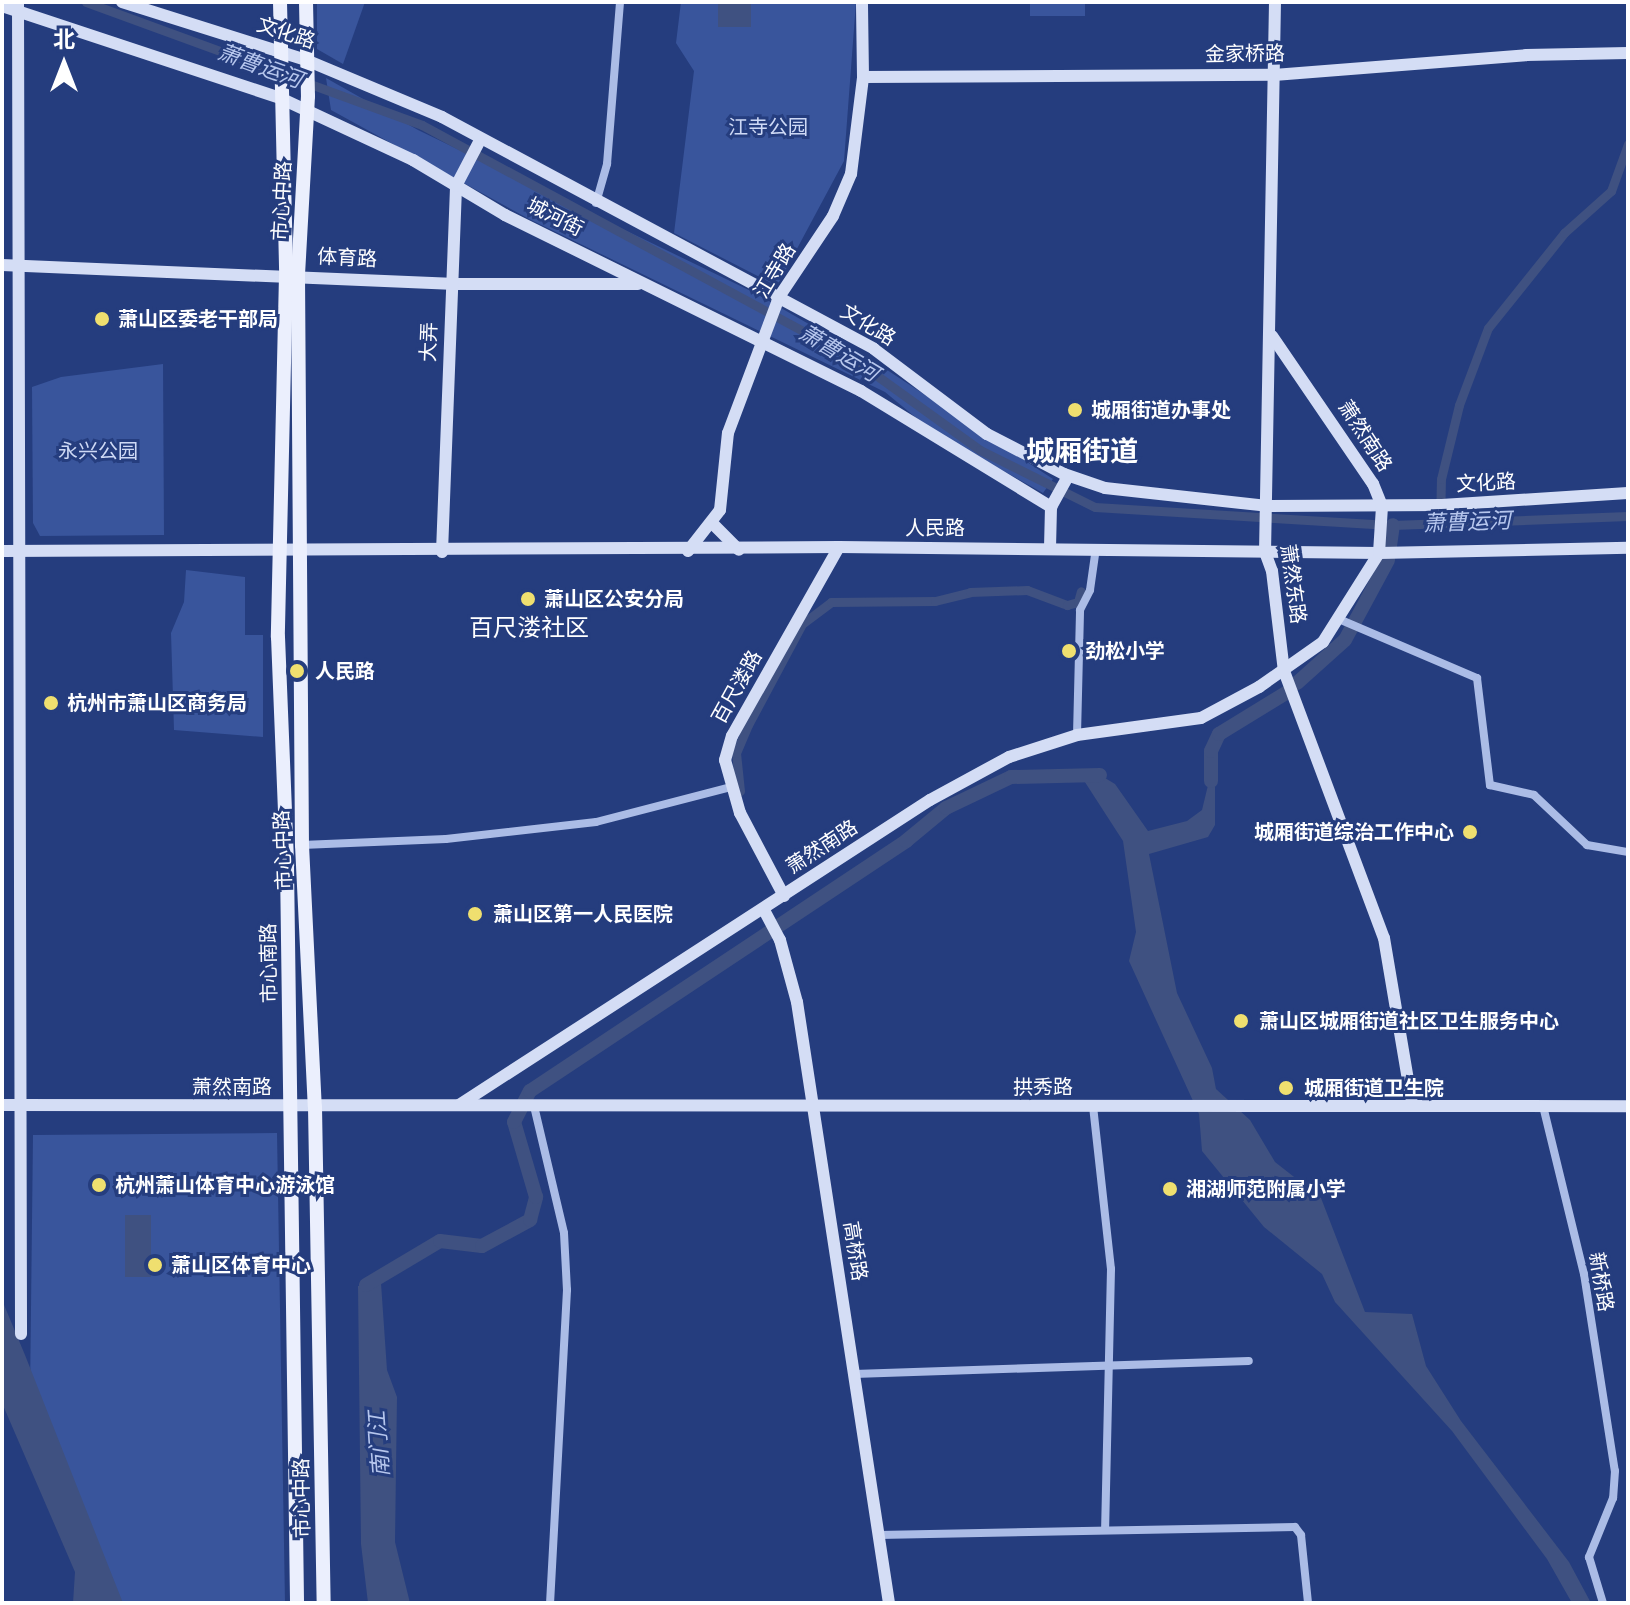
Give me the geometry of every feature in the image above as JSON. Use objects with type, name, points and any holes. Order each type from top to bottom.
[{"type":"main road","points":[[280,2],[281,56]]},
{"type":"main road","points":[[306,2],[307,64]]},
{"type":"main road","name":"市心中路","points":[[281,56],[280,94],[292,276],[291,550],[315,1107],[324,1603]]},
{"type":"main road","name":"市心中路","points":[[292,276],[307,103],[307,64]]},
{"type":"main road","name":"市心南路","points":[[291,550],[278,637],[291,1107],[297,1603]]},
{"type":"street","name":"文化路","points":[[122,2],[307,64],[442,117],[596,203],[874,349],[987,434],[1068,476],[1147,496],[1267,508],[1382,508],[1628,493]]},
{"type":"street","points":[[596,203],[607,164],[620,2]]},
{"type":"street","name":"江寺路","points":[[688,551],[720,510],[728,433],[779,297],[833,216],[851,174],[863,77],[862,2]]},
{"type":"street","name":"萧然东路","points":[[1275,2],[1272,336],[1265,552],[1284,671],[1384,938],[1412,1103]]},
{"type":"street","name":"城河街","points":[[2,6],[18,6],[307,103],[460,181],[641,284],[761,346],[861,391],[1051,507]]},
{"type":"street","points":[[18,6],[21,1334]]},
{"type":"street","name":"金家桥路","points":[[863,77],[1274,75],[1526,55],[1627,53]]},
{"type":"street","name":"大弄","points":[[442,552],[450,284],[460,181],[480,140]]},
{"type":"street","name":"体育路","points":[[2,265],[450,284],[641,284]]},
{"type":"street","name":"萧然南路","points":[[2,1105],[459,1105],[930,800],[1009,757],[1077,735],[1201,718],[1284,671],[1323,642],[1342,620],[1379,553],[1383,533],[1382,508],[1373,484],[1272,336]]},
{"type":"street","points":[[1050,548],[1051,507],[1068,476]]},
{"type":"street","points":[[712,523],[739,550]]},
{"type":"street","name":"人民路","points":[[2,551],[688,551],[839,547],[1379,553],[1628,548]]},
{"type":"street","name":"百尺溇路","points":[[784,896],[740,813],[725,760],[732,736],[839,547]]},
{"type":"street","points":[[1077,735],[1080,610],[1090,590],[1096,548]]},
{"type":"street","points":[[1342,620],[1477,678],[1490,785],[1534,795],[1587,845],[1628,852]]},
{"type":"street","points":[[302,845],[446,839],[596,822],[731,787]]},
{"type":"street","name":"高桥路","points":[[764,910],[780,940],[797,1002],[889,1603]]},
{"type":"street","name":"拱秀路","points":[[459,1105],[812,1107],[1412,1103],[1628,1106]]},
{"type":"street","points":[[534,1106],[564,1233],[567,1290],[550,1603]]},
{"type":"street","points":[[1093,1106],[1111,1269],[1105,1528]]},
{"type":"street","name":"新桥路","points":[[1543,1106],[1584,1274],[1615,1471],[1613,1498],[1589,1557],[1603,1603]]},
{"type":"street","points":[[854,1374],[1249,1361]]},
{"type":"street","points":[[879,1535],[1105,1528],[1295,1527],[1301,1535],[1308,1603]]},
{"type":"green space","points":[[317,2],[365,2],[343,64],[317,49]]},
{"type":"green space","name":"江寺公园","points":[[681,2],[856,2],[844,161],[777,286],[674,233],[694,71],[676,43]]},
{"type":"green space","points":[[1030,2],[1085,2],[1085,16],[1030,16]]},
{"type":"green space","points":[[326,78],[418,130],[755,293],[878,364],[1053,479],[1043,493],[932,431],[885,392],[529,219],[331,110]]},
{"type":"green space","name":"永兴公园","points":[[163,364],[164,535],[40,536],[33,523],[32,387],[61,377]]},
{"type":"green space","points":[[186,570],[245,577],[245,635],[263,635],[263,737],[174,730],[171,633],[184,602]]},
{"type":"green space","name":"萧山区体育中心","points":[[277,1133],[285,1603],[111,1603],[30,1395],[33,1135]]},
{"type":"water","points":[[718,2],[751,2],[751,27],[718,27]]},
{"type":"water","points":[[1100,775],[1115,784],[1148,831],[1187,821],[1202,810],[1209,781],[1215,779],[1215,825],[1208,837],[1149,854],[1177,993],[1212,1068],[1216,1089],[1250,1120],[1275,1162],[1321,1198],[1365,1312],[1412,1314],[1426,1366],[1461,1421],[1569,1562],[1591,1603],[1572,1603],[1547,1559],[1452,1431],[1335,1302],[1322,1274],[1264,1227],[1202,1151],[1199,1114],[1129,961],[1136,932],[1123,841],[1081,776]]},
{"type":"water","points":[[125,1215],[151,1215],[151,1277],[125,1277]]},
{"type":"water","name":"南门江","points":[[381,1283],[387,1370],[397,1397],[395,1542],[410,1603],[368,1603],[361,1544],[358,1286]]},
{"type":"water","points":[[2,1300],[123,1603],[73,1603],[75,1572],[2,1403]]},
{"type":"waterway","name":"萧曹运河","points":[[86,2],[422,125],[851,357],[980,450],[1095,507],[1393,525],[1628,516]]},
{"type":"waterway","points":[[1440,525],[1441,479],[1459,405],[1488,328],[1564,233],[1611,191],[1628,144]]},
{"type":"waterway","points":[[1390,546],[1393,525]]},
{"type":"waterway","points":[[1297,683],[1345,640],[1388,560]]},
{"type":"waterway","points":[[740,791],[736,753],[748,725],[802,624],[831,602],[935,601],[970,592],[1027,590],[1067,605],[1078,602],[1081,591]]},
{"type":"waterway","points":[[1211,781],[1211,751],[1219,734],[1286,693]]},
{"type":"waterway","points":[[366,1285],[440,1241],[482,1246],[530,1220],[536,1197],[514,1122],[530,1091],[906,841],[946,808],[1011,777],[1100,775]]},
{"type":"place","name":"萧山区委老干部局","points":[[102,319]]},
{"type":"place","name":"城厢街道办事处","points":[[1075,410]]},
{"type":"place","name":"萧山区公安分局","points":[[528,599]]},
{"type":"place","name":"劲松小学","points":[[1069,651]]},
{"type":"place","name":"人民路","points":[[297,671]]},
{"type":"place","name":"杭州市萧山区商务局","points":[[51,703]]},
{"type":"place","name":"城厢街道综治工作中心","points":[[1470,832]]},
{"type":"place","name":"萧山区第一人民医院","points":[[475,914]]},
{"type":"place","name":"萧山区城厢街道社区卫生服务中心","points":[[1241,1021]]},
{"type":"place","name":"城厢街道卫生院","points":[[1286,1088]]},
{"type":"place","name":"杭州萧山体育中心游泳馆","points":[[99,1185]]},
{"type":"place","name":"湘湖师范附属小学","points":[[1170,1189]]},
{"type":"place","name":"萧山区体育中心","points":[[155,1265]]},
{"type":"district","name":"城厢街道","points":[[1082,452]]},
{"type":"district","name":"百尺溇社区","points":[[529,629]]}]
